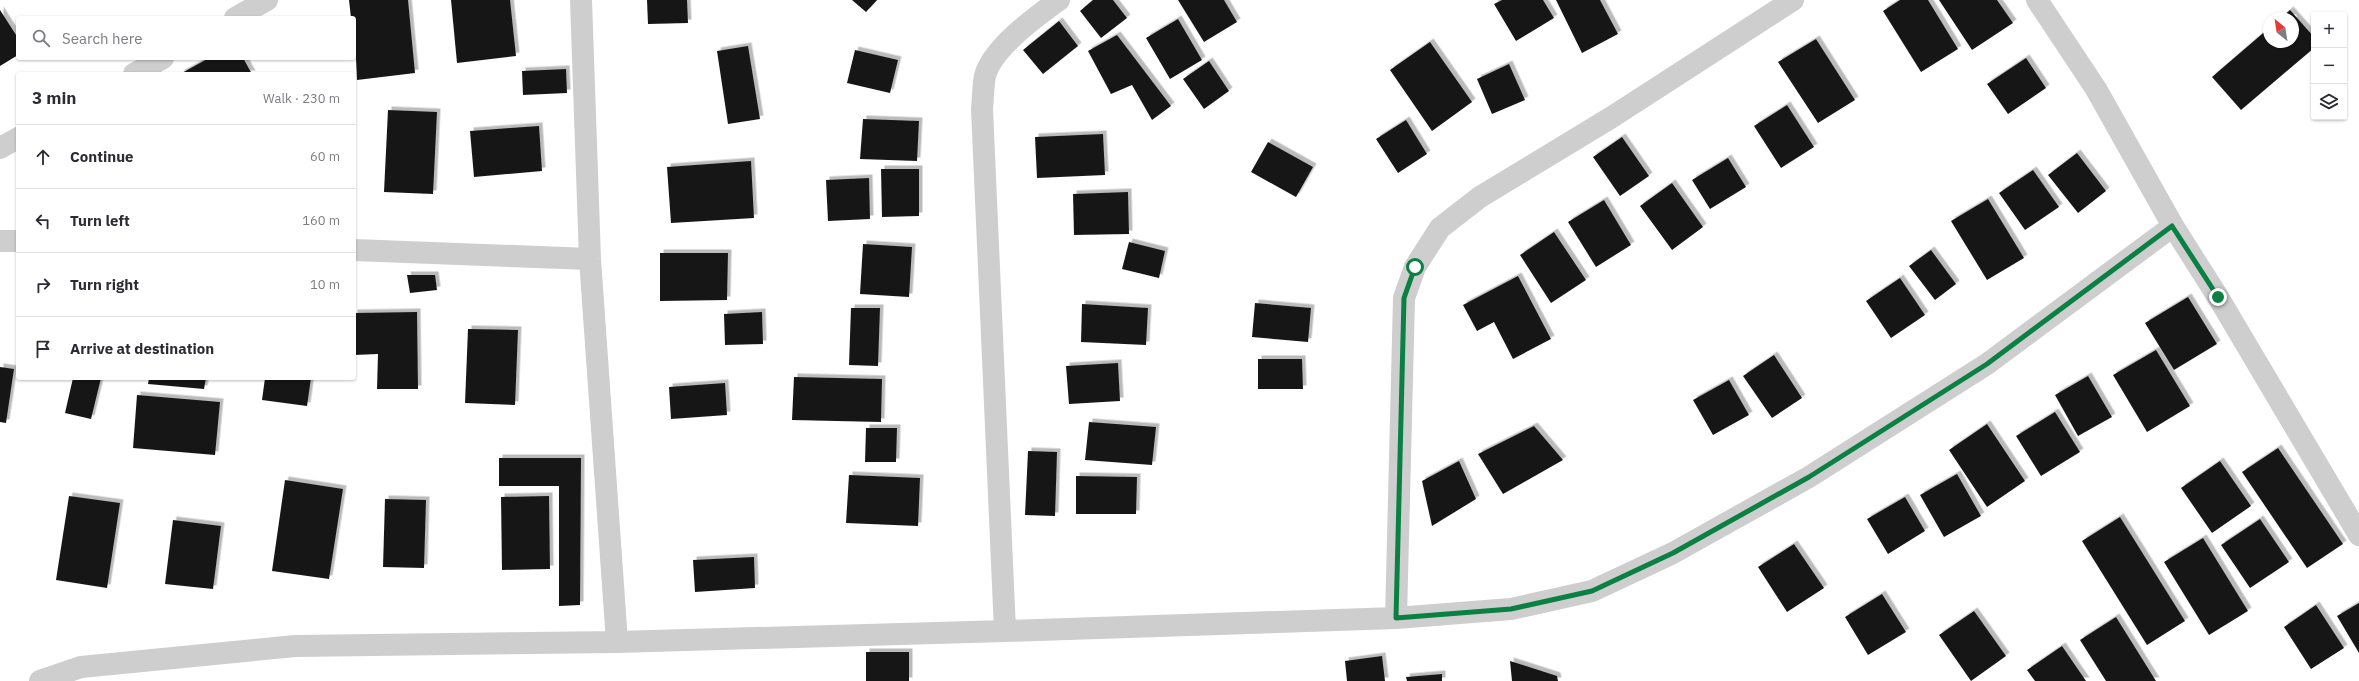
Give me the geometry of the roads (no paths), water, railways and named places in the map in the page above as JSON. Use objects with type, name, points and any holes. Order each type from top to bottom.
[{"type":"street","points":[[239,16],[267,0]]},
{"type":"street","points":[[581,0],[590,259],[617,642]]},
{"type":"street","points":[[1005,631],[982,109],[985,75],[997,54],[1023,28],[1059,0]]},
{"type":"street","points":[[1396,618],[1404,298],[1415,267],[1440,228],[1480,197],[1612,117],[1793,0]]},
{"type":"street","points":[[2037,0],[2096,89],[2172,226],[2218,297],[2359,535]]},
{"type":"street","points":[[138,72],[159,60]]},
{"type":"street","points":[[0,148],[16,139]]},
{"type":"street","points":[[40,681],[81,667],[295,646],[617,642],[1005,631],[1396,618],[1511,609],[1592,591],[1673,553],[1809,477],[1987,364],[2172,226]]},
{"type":"street","points":[[0,241],[16,241]]},
{"type":"street","points":[[356,250],[590,259]]}]
